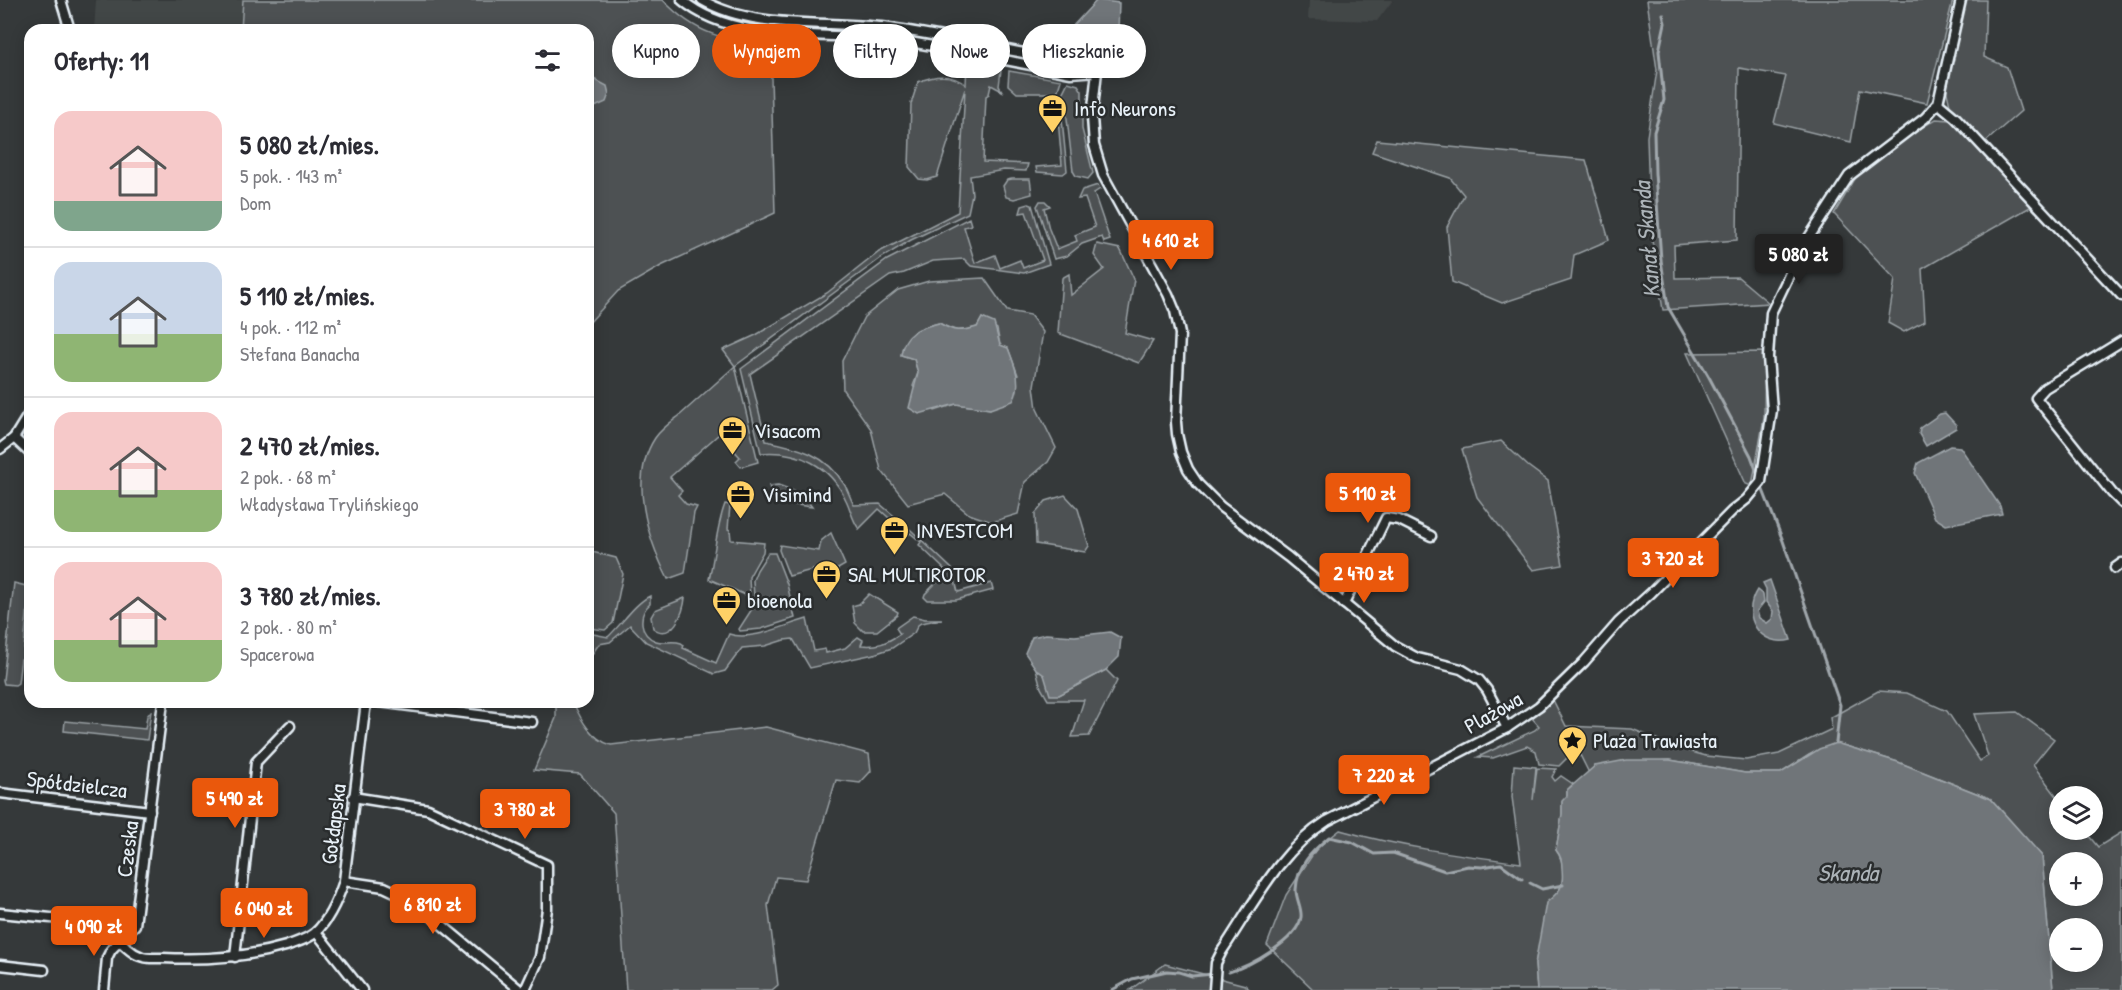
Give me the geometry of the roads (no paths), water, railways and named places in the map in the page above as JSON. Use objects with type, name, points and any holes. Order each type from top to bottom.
[{"type":"street","points":[[61,0],[68,24]]},
{"type":"street","points":[[681,0],[706,16],[742,29],[893,40],[1022,64]]},
{"type":"street","points":[[702,0],[734,15],[782,21],[894,28],[1022,52]]},
{"type":"street","points":[[1961,0],[1938,103],[1956,118],[2122,296]]},
{"type":"street","points":[[1096,78],[1092,117],[1094,145],[1103,175],[1175,311],[1180,334],[1176,422],[1181,452],[1188,469],[1198,484],[1221,507],[1288,557],[1395,646],[1418,658],[1471,674],[1487,690],[1507,728]]},
{"type":"street","name":"Plażowa","points":[[1214,990],[1216,963],[1222,951],[1279,866],[1302,839],[1336,816],[1507,728],[1539,706],[1584,662],[1619,622],[1747,499],[1761,482],[1772,410],[1768,357],[1771,313],[1797,257],[1849,176],[1924,118],[1938,103]]},
{"type":"street","points":[[2122,341],[2045,388],[2036,398],[2112,494],[2122,503]]},
{"type":"street","points":[[0,448],[14,438],[24,424]]},
{"type":"street","points":[[14,438],[24,447]]},
{"type":"street","points":[[1344,604],[1386,518],[1399,520],[1431,536]]},
{"type":"street","name":"Czeska","points":[[104,990],[107,958],[135,925],[162,708]]},
{"type":"street","name":"Gołdapska","points":[[0,913],[102,923],[140,957],[198,960],[235,957],[267,951],[304,940],[316,932],[336,906],[344,881],[365,708]]},
{"type":"street","points":[[426,708],[532,722]]},
{"type":"street","points":[[235,957],[256,762],[290,726]]},
{"type":"street","name":"Spółdzielcza","points":[[0,793],[150,811]]},
{"type":"street","points":[[353,797],[428,809],[547,865],[547,909],[540,957],[525,990]]},
{"type":"street","points":[[344,881],[384,886],[412,900],[520,990]]},
{"type":"street","points":[[316,932],[360,989]]},
{"type":"street","points":[[0,965],[44,970]]},
{"type":"water","points":[[1097,0],[1119,3],[1118,24],[1075,24]]},
{"type":"water","points":[[594,79],[607,86],[609,94],[606,102],[594,107]]},
{"type":"water","points":[[982,318],[994,323],[1000,345],[1008,348],[1011,355],[1018,381],[1013,401],[990,409],[956,404],[919,414],[909,408],[918,373],[914,359],[901,355],[909,336],[919,329],[939,323],[957,330],[971,329],[977,327]]},
{"type":"water","points":[[1945,413],[1956,428],[1926,446],[1919,434],[1920,428]]},
{"type":"water","points":[[1950,446],[1960,447],[2000,506],[2002,514],[1946,525],[1935,518],[1915,473],[1918,463]]},
{"type":"water","points":[[1770,580],[1791,640],[1780,641],[1762,635],[1752,619],[1752,600],[1757,590],[1763,595],[1764,602],[1757,611],[1759,618],[1767,623],[1772,619],[1773,611],[1766,602],[1766,589],[1763,583]]},
{"type":"water","points":[[1110,632],[1121,638],[1119,657],[1106,670],[1059,695],[1050,695],[1044,675],[1036,669],[1025,653],[1032,637],[1046,634],[1075,636]]},
{"type":"water","name":"Skanda","points":[[1836,743],[1898,762],[1991,799],[2042,856],[2049,941],[2049,972],[2052,972],[2053,990],[1537,990],[1535,964],[1546,903],[1562,885],[1561,861],[1556,850],[1562,801],[1567,796],[1567,790],[1595,766],[1626,760],[1670,760],[1745,773],[1781,773],[1819,749]]},
{"type":"waterway","name":"Kanał Skanda","points":[[1663,14],[1665,23],[1659,51],[1664,100],[1654,132],[1661,260],[1668,307],[1709,377],[1751,456],[1759,478]]},
{"type":"waterway","name":"Kanał Skanda","points":[[1763,490],[1840,705],[1836,743]]},
{"type":"waterway","points":[[1229,972],[1272,951],[1298,926],[1301,917],[1296,890],[1299,874],[1311,854],[1329,837],[1352,842],[1374,854],[1393,853],[1445,871],[1468,866],[1482,867],[1501,864],[1522,879]]},
{"type":"waterway","points":[[1530,883],[1542,889],[1563,885]]},
{"type":"waterway","points":[[1112,990],[1132,979],[1167,971],[1192,976],[1213,974]]},
{"type":"place","name":"Info Neurons","points":[[1053,134]]},
{"type":"place","name":"Visacom","points":[[733,456]]},
{"type":"place","name":"Visimind","points":[[741,520]]},
{"type":"place","name":"INVESTCOM","points":[[895,556]]},
{"type":"place","name":"SAL MULTIROTOR","points":[[827,600]]},
{"type":"place","name":"bioenola","points":[[726,626]]},
{"type":"place","name":"Plaża Trawiasta","points":[[1572,766]]}]
